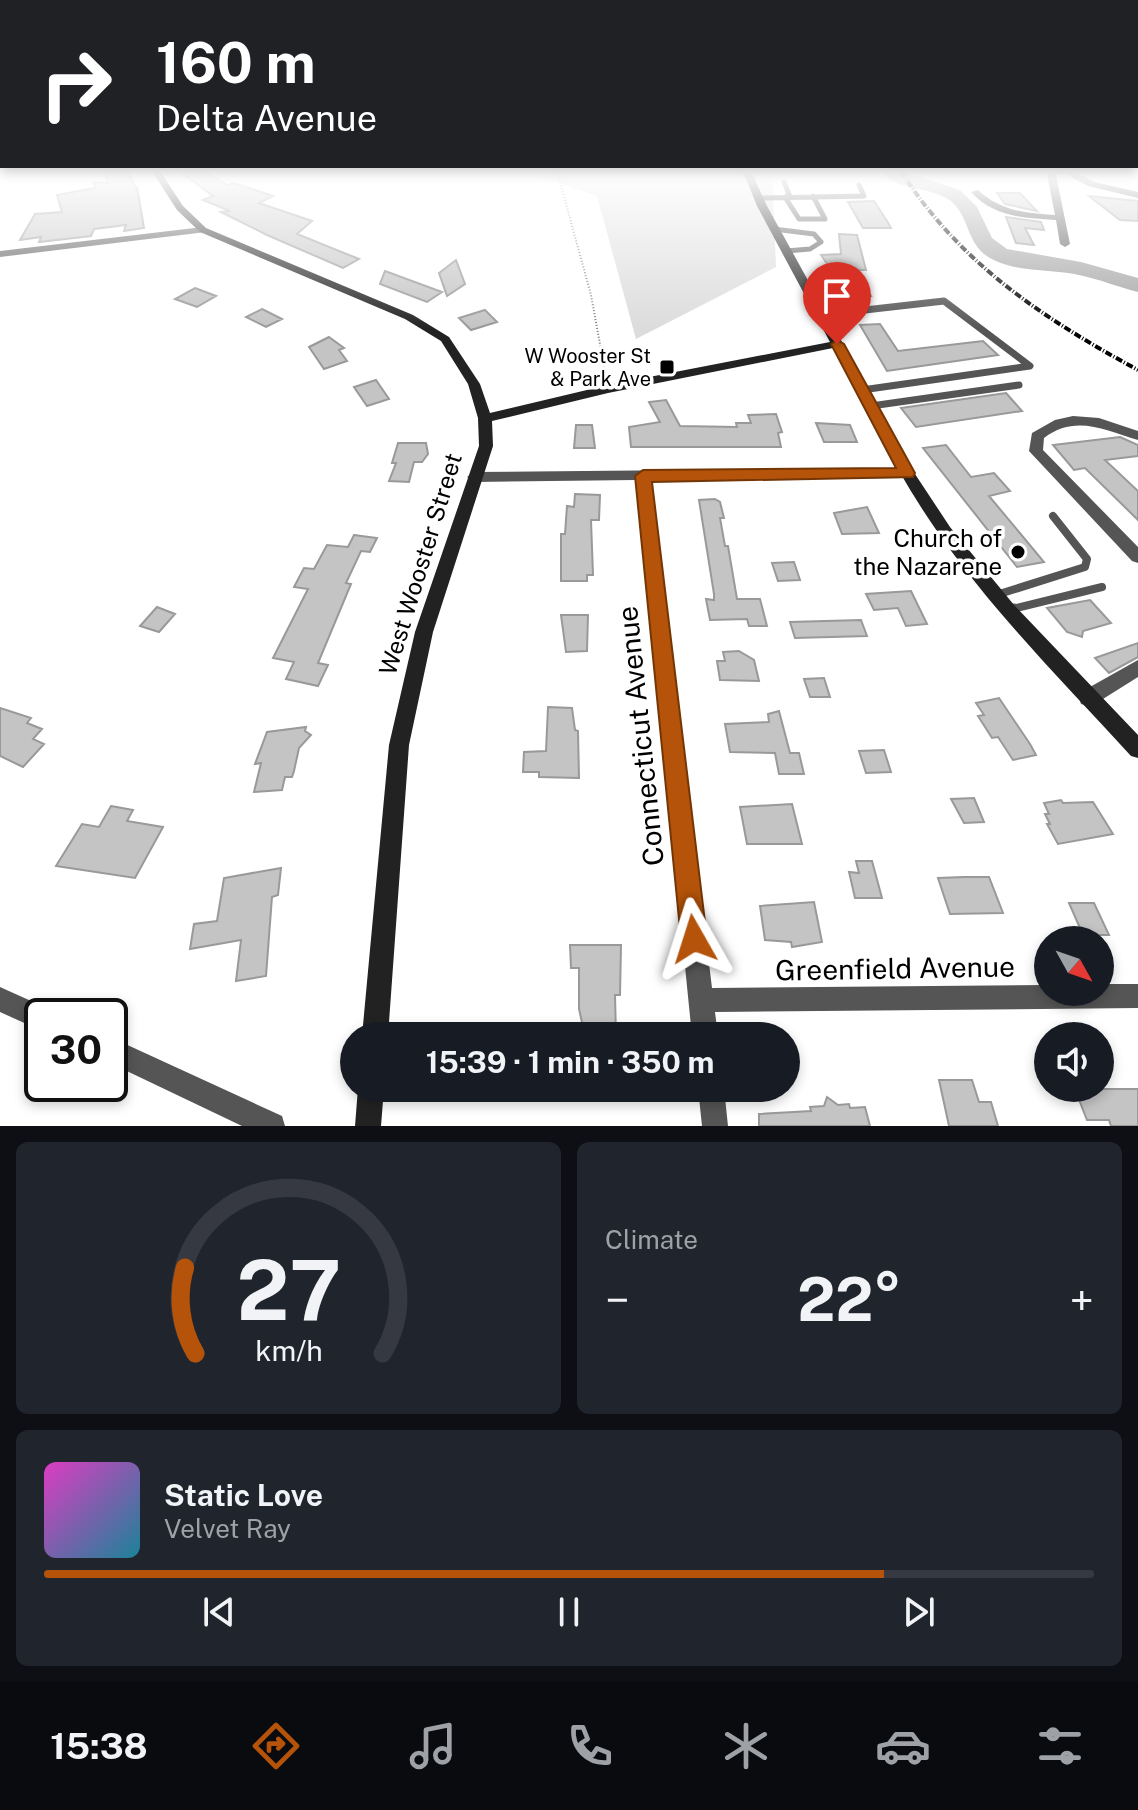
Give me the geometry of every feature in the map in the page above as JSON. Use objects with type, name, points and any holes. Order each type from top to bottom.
[{"type":"main road","points":[[196,224],[203,230],[427,327],[445,339],[461,359],[485,418],[608,389],[837,344]]},
{"type":"main road","points":[[771,224],[907,473],[945,531],[1008,610],[1138,749]]},
{"type":"main road","name":"West Wooster Street","points":[[376,1022],[399,745],[424,632],[486,446],[485,418]]},
{"type":"main road","points":[[368,1126],[370,1102]]},
{"type":"street","points":[[1062,224],[1065,244]]},
{"type":"street","points":[[0,254],[203,230]]},
{"type":"street","points":[[1138,436],[1094,421],[1067,420],[1047,426],[1037,436],[1036,451],[1138,557]]},
{"type":"street","points":[[474,477],[907,473]]},
{"type":"street","name":"Connecticut Avenue","points":[[643,476],[703,1022]]},
{"type":"street","points":[[1088,698],[1138,668]]},
{"type":"street","name":"Greenfield Avenue","points":[[701,1000],[1138,996]]},
{"type":"street","points":[[0,999],[24,1010]]},
{"type":"street","points":[[128,1058],[272,1126]]},
{"type":"street","points":[[712,1102],[715,1126]]},
{"type":"lane","points":[[774,229],[808,232],[820,239],[819,247],[786,251]]},
{"type":"lane","points":[[821,315],[944,301],[1030,366],[862,390]]},
{"type":"lane","points":[[871,406],[1019,385]]},
{"type":"lane","points":[[996,595],[1085,567],[1087,559],[1053,516]]},
{"type":"lane","points":[[1008,610],[1102,587]]},
{"type":"path","points":[[571,224],[591,295],[608,389]]},
{"type":"shaded area","points":[[605,224],[774,224],[776,267],[636,339]]},
{"type":"building","points":[[29,224],[143,224],[144,228],[124,231],[126,225],[94,229],[91,236],[39,242],[41,237],[20,240]]},
{"type":"building","points":[[244,224],[309,224],[297,234],[359,259],[343,268]]},
{"type":"building","points":[[860,224],[888,224],[891,228],[863,228]]},
{"type":"building","points":[[1009,224],[1042,224],[1044,230],[1025,228],[1034,245],[1016,243]]},
{"type":"building","points":[[839,234],[857,235],[866,270],[856,270],[871,296],[850,297],[821,255],[841,254]]},
{"type":"building","points":[[456,260],[465,284],[447,296],[439,273]]},
{"type":"building","points":[[385,271],[442,292],[427,302],[380,284]]},
{"type":"building","points":[[195,288],[216,296],[197,307],[175,299]]},
{"type":"building","points":[[262,309],[282,319],[266,327],[246,317]]},
{"type":"building","points":[[485,310],[497,322],[471,330],[459,318]]},
{"type":"building","points":[[880,324],[898,351],[983,341],[998,355],[887,371],[860,325]]},
{"type":"building","points":[[329,337],[344,348],[339,350],[347,361],[324,369],[309,347]]},
{"type":"building","points":[[376,380],[389,399],[367,406],[354,387]]},
{"type":"building","points":[[1006,393],[1022,411],[916,427],[901,408]]},
{"type":"building","points":[[666,400],[680,426],[737,427],[736,423],[751,423],[748,415],[776,414],[782,432],[778,433],[781,447],[631,447],[629,427],[660,422],[649,402]]},
{"type":"building","points":[[816,423],[850,425],[857,442],[824,442]]},
{"type":"building","points":[[576,425],[592,425],[595,448],[574,448]]},
{"type":"building","points":[[1120,437],[1138,445],[1138,456],[1105,460],[1138,491],[1138,520],[1085,468],[1074,470],[1053,445]]},
{"type":"building","points":[[398,443],[426,443],[428,454],[422,462],[414,462],[409,482],[389,481],[396,463],[392,463]]},
{"type":"building","points":[[946,445],[971,477],[994,473],[1010,491],[989,496],[1044,562],[1017,567],[923,448]]},
{"type":"building","points":[[575,494],[600,495],[599,520],[591,520],[593,575],[587,575],[587,581],[561,581],[561,534],[565,534],[567,506],[574,507]]},
{"type":"building","points":[[715,499],[720,502],[724,518],[720,518],[737,599],[760,599],[767,626],[749,626],[747,619],[710,620],[706,599],[714,600],[714,594],[699,500]]},
{"type":"building","points":[[867,507],[879,533],[842,534],[834,513]]},
{"type":"building","points":[[354,535],[377,538],[370,552],[361,551],[346,583],[351,584],[318,663],[328,665],[318,686],[286,679],[294,662],[273,658],[308,589],[294,587],[304,568],[314,569],[327,545],[348,547]]},
{"type":"building","points":[[794,562],[800,580],[778,581],[772,563]]},
{"type":"building","points":[[911,591],[927,624],[906,626],[898,608],[874,610],[866,594]]},
{"type":"building","points":[[1090,600],[1111,623],[1083,631],[1082,637],[1067,632],[1047,608]]},
{"type":"building","points":[[157,607],[175,614],[159,632],[140,626]]},
{"type":"building","points":[[561,615],[588,615],[587,651],[566,652]]},
{"type":"building","points":[[861,620],[867,636],[795,638],[790,622]]},
{"type":"building","points":[[1138,643],[1138,657],[1109,673],[1095,658]]},
{"type":"building","points":[[739,651],[754,660],[759,681],[720,680],[717,661],[725,661],[723,652]]},
{"type":"building","points":[[824,678],[830,697],[810,697],[804,679]]},
{"type":"building","points":[[999,698],[1036,755],[1013,760],[998,737],[992,738],[978,716],[984,715],[976,703]]},
{"type":"building","points":[[548,707],[572,708],[575,730],[578,731],[579,778],[539,777],[539,772],[523,772],[524,752],[546,751]]},
{"type":"building","points":[[0,708],[31,718],[27,723],[42,729],[33,739],[44,744],[23,767],[0,756]]},
{"type":"building","points":[[779,711],[790,753],[799,753],[804,774],[779,774],[775,753],[730,752],[725,724],[769,722],[768,714]]},
{"type":"building","points":[[306,727],[305,731],[311,735],[299,748],[292,777],[285,777],[282,790],[254,792],[261,763],[255,764],[267,732]]},
{"type":"building","points":[[884,750],[891,772],[866,773],[859,751]]},
{"type":"building","points":[[974,798],[984,822],[964,823],[951,799]]},
{"type":"building","points":[[1061,800],[1063,803],[1093,802],[1113,834],[1058,844],[1047,824],[1050,824],[1045,814],[1049,814],[1044,803]]},
{"type":"building","points":[[792,804],[802,844],[747,844],[740,807]]},
{"type":"building","points":[[111,806],[133,810],[127,821],[163,827],[135,878],[56,866],[82,824],[99,827]]},
{"type":"building","points":[[856,861],[872,861],[882,898],[855,898],[849,872],[859,873]]},
{"type":"building","points":[[281,868],[278,895],[272,897],[266,976],[236,981],[241,940],[190,949],[194,924],[217,921],[224,878]]},
{"type":"building","points":[[989,877],[1003,913],[950,914],[938,878]]},
{"type":"building","points":[[814,902],[822,942],[792,947],[791,942],[765,940],[760,906]]},
{"type":"building","points":[[1069,903],[1094,903],[1105,926],[1079,926]]},
{"type":"building","points":[[570,945],[621,945],[620,995],[615,995],[616,1022],[582,1022],[579,968],[571,968]]},
{"type":"building","points":[[939,1080],[972,1080],[979,1102],[991,1102],[998,1126],[949,1126]]},
{"type":"building","points":[[1114,1089],[1138,1089],[1138,1126],[1111,1126],[1109,1120],[1087,1120],[1080,1102],[1114,1102]]},
{"type":"building","points":[[827,1097],[838,1105],[865,1107],[870,1126],[759,1126],[759,1114],[811,1111],[810,1107],[824,1106]]},
{"type":"waterway","points":[[975,224],[984,242],[1009,258],[1062,265],[1138,285]]},
{"type":"railway","points":[[940,224],[977,261],[1037,309],[1138,370]]},
{"type":"place","name":"W Wooster St & Park Ave","points":[[667,367]]},
{"type":"place","name":"Church of the Nazarene","points":[[1018,552]]},
{"type":"route","points":[[694,939],[643,476],[907,473],[837,344]]}]
